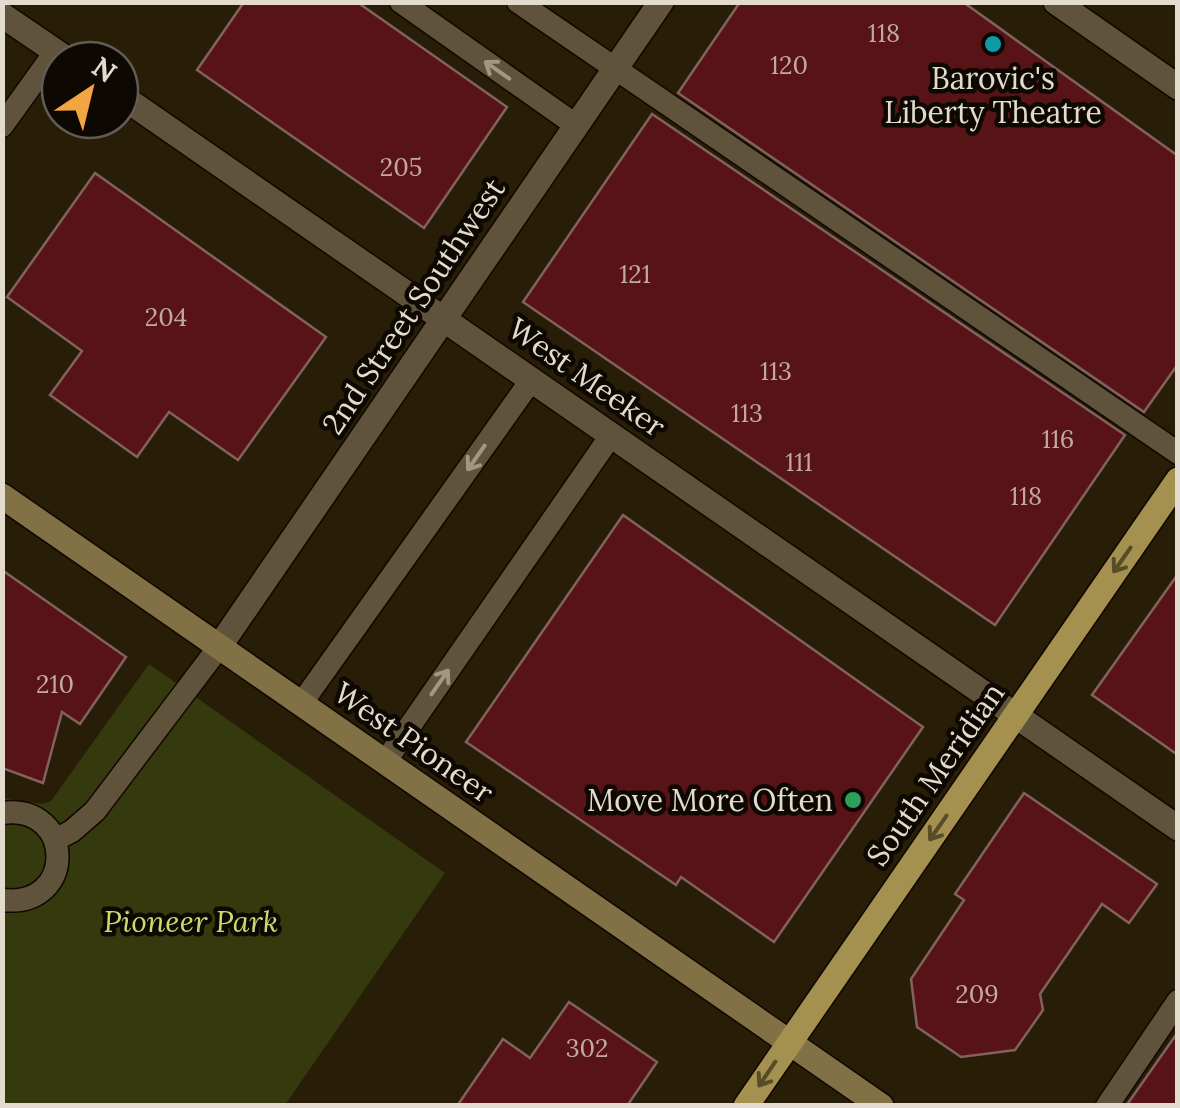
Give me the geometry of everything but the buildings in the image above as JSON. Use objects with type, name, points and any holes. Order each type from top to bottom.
[{"type":"main road","name":"South Meridian","points":[[746,1106],[1178,480]]},
{"type":"main road","name":"West Pioneer","points":[[2,496],[881,1106]]},
{"type":"street","name":"2nd Street Southwest","points":[[218,647],[662,2]]},
{"type":"street","points":[[1056,2],[1178,87]]},
{"type":"street","points":[[2,15],[40,41]]},
{"type":"street","name":"West Meeker","points":[[140,109],[1178,828]]},
{"type":"lane","points":[[401,2],[576,126]]},
{"type":"lane","points":[[518,2],[1178,452]]},
{"type":"lane","points":[[2,126],[40,82]]},
{"type":"lane","points":[[301,704],[532,378]]},
{"type":"lane","points":[[384,762],[612,434]]},
{"type":"lane","points":[[55,840],[94,812],[218,647]]},
{"type":"lane","points":[[2,813],[32,815],[46,825],[55,840],[58,858],[51,882],[28,899],[2,900]]},
{"type":"lane","points":[[1107,1106],[1178,1001]]},
{"type":"green space","name":"Pioneer Park","points":[[149,664],[445,873],[285,1105],[3,1106],[3,798],[42,804],[51,801]]},
{"type":"place","name":"Barovic's Liberty Theatre","points":[[993,44]]},
{"type":"place","name":"Move More Often","points":[[853,800]]}]
